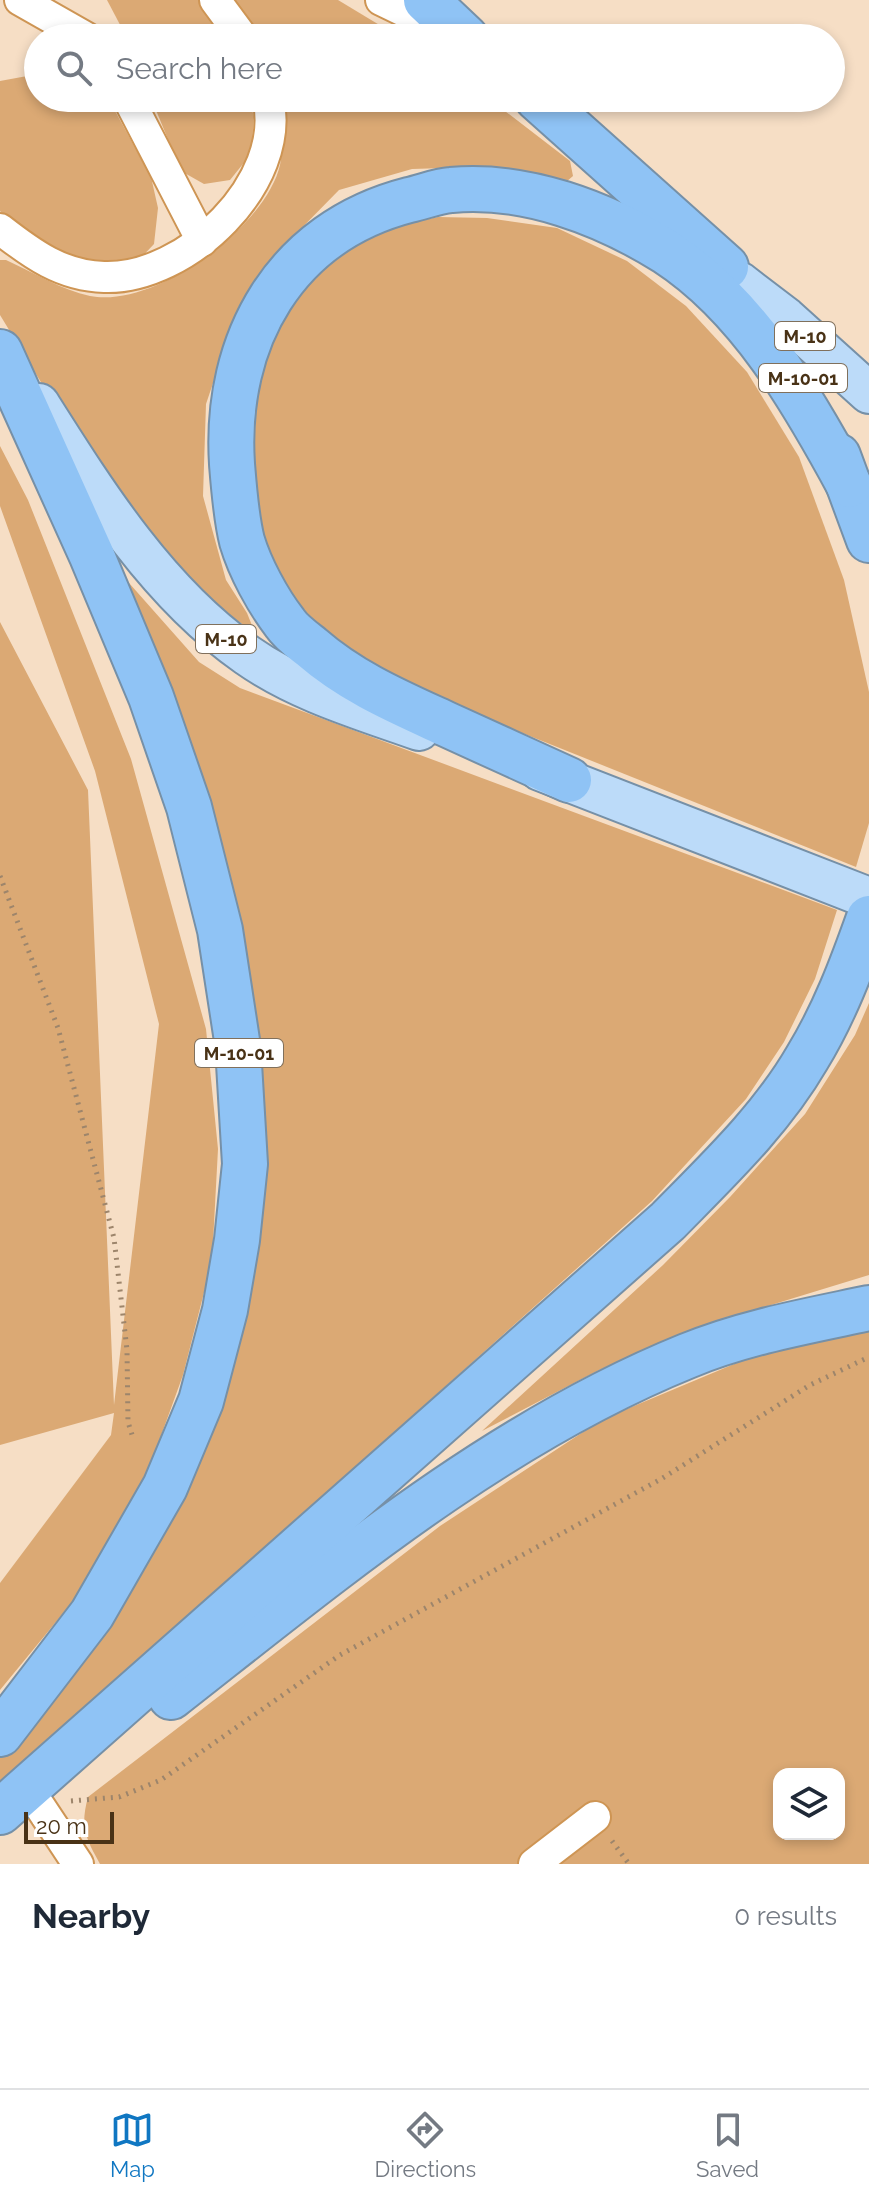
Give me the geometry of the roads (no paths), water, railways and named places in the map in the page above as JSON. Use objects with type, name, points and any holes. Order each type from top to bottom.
[{"type":"highway","points":[[426,0],[450,24]]},
{"type":"highway","name":"М-10","points":[[553,112],[669,214],[739,282]]},
{"type":"highway","points":[[569,780],[346,675],[286,625],[260,582],[243,543],[234,489],[230,435],[237,377],[257,318],[301,258],[344,225],[389,205],[449,190],[503,191],[552,201],[597,216],[667,253],[709,288],[743,323],[805,405],[849,485]]},
{"type":"highway","name":"М-10-01","points":[[739,282],[804,380],[829,434],[869,540]]},
{"type":"highway","name":"М-10-01","points":[[0,352],[145,683],[189,807],[220,930],[238,1047],[245,1164],[225,1310],[201,1401],[165,1487],[92,1614],[0,1734]]},
{"type":"highway","points":[[24,1805],[668,1221],[736,1152],[776,1105],[807,1059],[836,1004],[869,918]]},
{"type":"highway","points":[[24,1805],[67,1769],[97,1752],[391,1526],[516,1444],[688,1355],[769,1330],[869,1308]]},
{"type":"main road","name":"М-10","points":[[739,282],[786,318],[869,393]]},
{"type":"main road","name":"М-10","points":[[0,344],[65,445],[158,572],[207,624],[247,656],[283,677],[331,698],[569,780],[869,898]]},
{"type":"lane","points":[[20,0],[62,24]]},
{"type":"lane","points":[[215,0],[233,24]]},
{"type":"lane","points":[[381,0],[433,24]]},
{"type":"lane","points":[[135,112],[202,241]]},
{"type":"lane","points":[[0,229],[39,258],[72,273],[105,277],[140,275],[202,241],[232,211],[256,178],[269,146],[268,112]]},
{"type":"lane","points":[[24,1805],[78,1864]]},
{"type":"lane","points":[[534,1864],[595,1817]]}]
